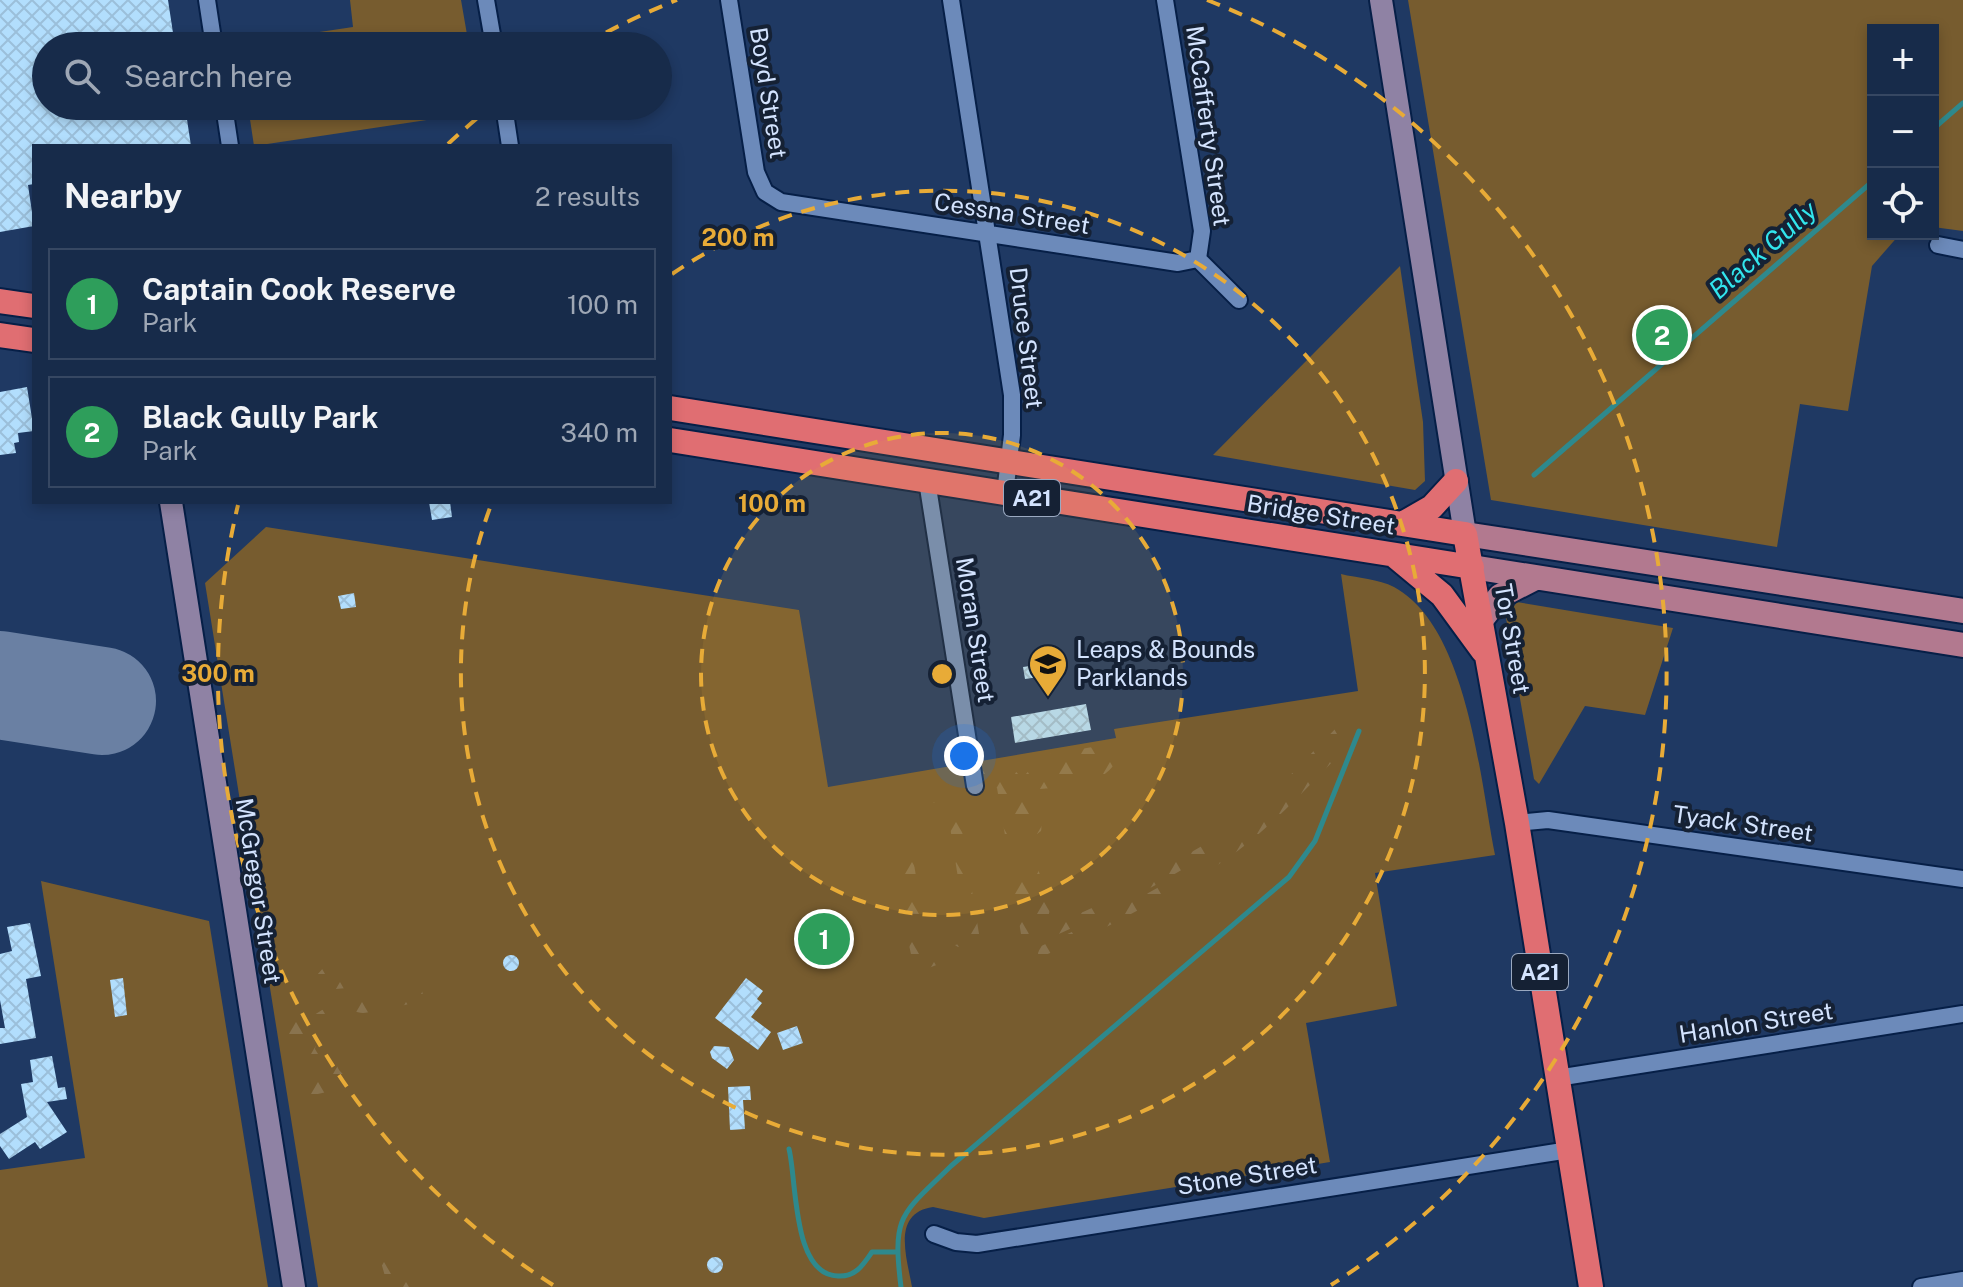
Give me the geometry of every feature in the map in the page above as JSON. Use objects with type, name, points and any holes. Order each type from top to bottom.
[{"type":"highway","points":[[0,301],[32,306]]},
{"type":"highway","points":[[0,335],[32,340]]},
{"type":"highway","name":"Bridge Street","points":[[672,408],[1465,534]]},
{"type":"highway","name":"Bridge Street","points":[[672,440],[1472,567]]},
{"type":"highway","points":[[1404,523],[1432,507],[1456,481]]},
{"type":"highway","name":"Tor Street","points":[[1465,534],[1517,823],[1591,1287]]},
{"type":"highway","name":"A21","points":[[1394,555],[1442,595],[1487,657]]},
{"type":"main road","name":"Bridge Street","points":[[1465,534],[1963,611]]},
{"type":"main road","name":"Bridge Street","points":[[1472,567],[1963,645]]},
{"type":"main road","points":[[1481,620],[1500,596],[1535,578]]},
{"type":"street","points":[[207,0],[212,32]]},
{"type":"street","points":[[486,0],[492,32]]},
{"type":"street","name":"Boyd Street","points":[[729,0],[756,172],[765,192]]},
{"type":"street","name":"Druce Street","points":[[951,0],[1012,395],[1005,493]]},
{"type":"street","name":"McCafferty Street","points":[[1165,0],[1202,231],[1198,259]]},
{"type":"street","name":"Tor Street","points":[[1381,0],[1465,534]]},
{"type":"street","points":[[226,120],[230,144]]},
{"type":"street","points":[[506,120],[510,144]]},
{"type":"street","name":"Cessna Street","points":[[765,192],[781,202],[988,235],[1178,263],[1198,259]]},
{"type":"street","points":[[1938,245],[1963,250]]},
{"type":"street","points":[[1198,259],[1239,300]]},
{"type":"street","name":"Moran Street","points":[[927,481],[975,786]]},
{"type":"street","name":"McGregor Street","points":[[171,504],[294,1287]]},
{"type":"street","name":"Tyack Street","points":[[1517,823],[1548,820],[1963,879]]},
{"type":"street","name":"Hanlon Street","points":[[1557,1078],[1963,1014]]},
{"type":"street","name":"Stone Street","points":[[934,1234],[956,1242],[977,1244],[1569,1150]]},
{"type":"street","points":[[1921,1287],[1963,1280]]},
{"type":"green space","points":[[350,0],[461,0],[467,32],[319,32],[353,27]]},
{"type":"green space","points":[[1408,0],[1963,0],[1963,231],[1939,228],[1939,24],[1867,24],[1867,240],[1895,240],[1872,266],[1848,411],[1800,404],[1777,547],[1491,500]]},
{"type":"green space","points":[[250,120],[427,120],[267,144],[254,144]]},
{"type":"green space","points":[[1400,266],[1423,422],[1425,481],[1415,490],[1213,455]]},
{"type":"green space","points":[[266,527],[799,610],[828,787],[1116,738],[1114,729],[1358,691],[1341,574],[1382,582],[1394,587],[1419,607],[1439,635],[1455,670],[1476,748],[1495,855],[1375,873],[1397,1006],[1306,1023],[1330,1162],[984,1218],[933,1207],[920,1211],[911,1218],[907,1227],[905,1251],[912,1287],[318,1287],[205,583]]},
{"type":"green space","points":[[1517,602],[1673,628],[1645,715],[1585,706],[1539,784],[1534,779],[1506,618]]},
{"type":"green space","points":[[1341,723],[1346,726],[1272,802],[1268,798]]},
{"type":"green space","points":[[1340,740],[1346,744],[1345,749],[1299,796],[1268,826],[1216,866],[1211,858],[1256,824]]},
{"type":"green space","points":[[1105,745],[1114,750],[1117,757],[1112,767],[1093,780],[1080,784],[1030,790],[1041,831],[1029,840],[1013,835],[1006,841],[997,788],[985,789],[982,771],[1011,766],[1018,774],[1025,775],[1044,755]]},
{"type":"green space","points":[[968,795],[971,797],[957,799],[980,940],[993,938],[991,941],[958,947],[955,945],[968,942],[946,801],[932,803]]},
{"type":"green space","points":[[1221,835],[1225,840],[1221,846],[1154,886],[1062,933],[1038,943],[1031,941],[1034,934],[1103,903]]},
{"type":"green space","points":[[911,846],[928,949],[941,947],[945,958],[957,964],[951,974],[945,965],[926,969],[916,965],[912,959],[898,893],[905,874],[900,856]]},
{"type":"green space","points":[[1034,853],[1050,906],[1049,913],[1040,926],[1029,932],[1027,948],[1008,947],[1009,936],[1021,934],[1009,861]]},
{"type":"green space","points":[[1175,878],[1184,878],[1180,887],[1078,941],[1043,956],[1038,954],[1039,947],[1109,915]]},
{"type":"green space","points":[[41,881],[209,921],[268,1287],[0,1287],[0,1170],[85,1158]]},
{"type":"green space","points":[[325,966],[337,978],[370,975],[377,979],[378,985],[315,991],[307,988],[314,984]]},
{"type":"green space","points":[[422,991],[424,999],[386,1009],[360,1013],[345,1006],[345,1003]]},
{"type":"green space","points":[[328,1009],[333,1016],[328,1023],[335,1029],[329,1037],[316,1044],[315,1049],[318,1054],[323,1054],[324,1059],[333,1058],[349,1081],[349,1089],[343,1097],[331,1091],[309,1096],[293,1093],[306,1082],[312,1068],[294,1056],[292,1053],[296,1047],[285,1042],[282,1024],[287,1014],[300,1011],[311,1017]]},
{"type":"green space","points":[[388,1252],[391,1253],[391,1264],[411,1282],[411,1287],[388,1287],[381,1262]]},
{"type":"building","points":[[0,0],[168,0],[173,32],[32,32],[32,120],[187,120],[191,144],[32,144],[32,184],[28,185],[32,226],[0,232]]},
{"type":"building","points":[[27,387],[32,431],[18,433],[19,442],[14,443],[16,453],[0,455],[0,392]]},
{"type":"building","points":[[429,504],[450,504],[452,517],[432,520]]},
{"type":"building","points":[[354,593],[356,607],[341,609],[338,596]]},
{"type":"building","points":[[1037,665],[1039,677],[1025,679],[1023,667]]},
{"type":"building","points":[[1086,704],[1091,730],[1015,743],[1011,717]]},
{"type":"building","points":[[30,923],[41,976],[26,979],[36,1038],[0,1044],[0,1028],[5,1028],[0,1000],[0,954],[12,951],[7,927]]},
{"type":"building","points":[[508,955],[514,955],[519,963],[517,969],[508,971],[503,966],[503,960]]},
{"type":"building","points":[[123,978],[127,1015],[115,1017],[110,980]]},
{"type":"building","points":[[746,978],[763,991],[757,999],[762,1003],[751,1017],[771,1032],[758,1050],[715,1018]]},
{"type":"building","points":[[797,1026],[803,1043],[783,1050],[777,1033]]},
{"type":"building","points":[[714,1046],[729,1047],[734,1060],[727,1069],[712,1058],[710,1052]]},
{"type":"building","points":[[52,1056],[58,1088],[65,1087],[67,1099],[47,1102],[67,1132],[40,1149],[35,1142],[9,1159],[0,1146],[0,1134],[27,1117],[21,1084],[33,1082],[30,1060]]},
{"type":"building","points":[[750,1086],[751,1100],[743,1100],[745,1129],[730,1130],[728,1087]]},
{"type":"building","points":[[712,1257],[718,1257],[723,1265],[721,1271],[712,1273],[707,1268],[707,1262]]},
{"type":"waterway","name":"Black Gully","points":[[1939,124],[1963,103]]},
{"type":"waterway","name":"Black Gully","points":[[1534,475],[1867,186]]},
{"type":"waterway","points":[[901,1287],[898,1244],[904,1218],[911,1207],[951,1166],[1289,877],[1315,841],[1359,731]]},
{"type":"waterway","points":[[789,1149],[804,1244],[823,1272],[838,1276],[850,1274],[862,1266],[872,1252],[897,1252]]},
{"type":"runway","points":[[0,685],[102,701]]},
{"type":"place","name":"Black Gully Park","points":[[1662,335]]},
{"type":"place","name":"Leaps & Bounds Parklands","points":[[1048,698]]},
{"type":"place","name":"Captain Cook Reserve","points":[[824,939]]}]
